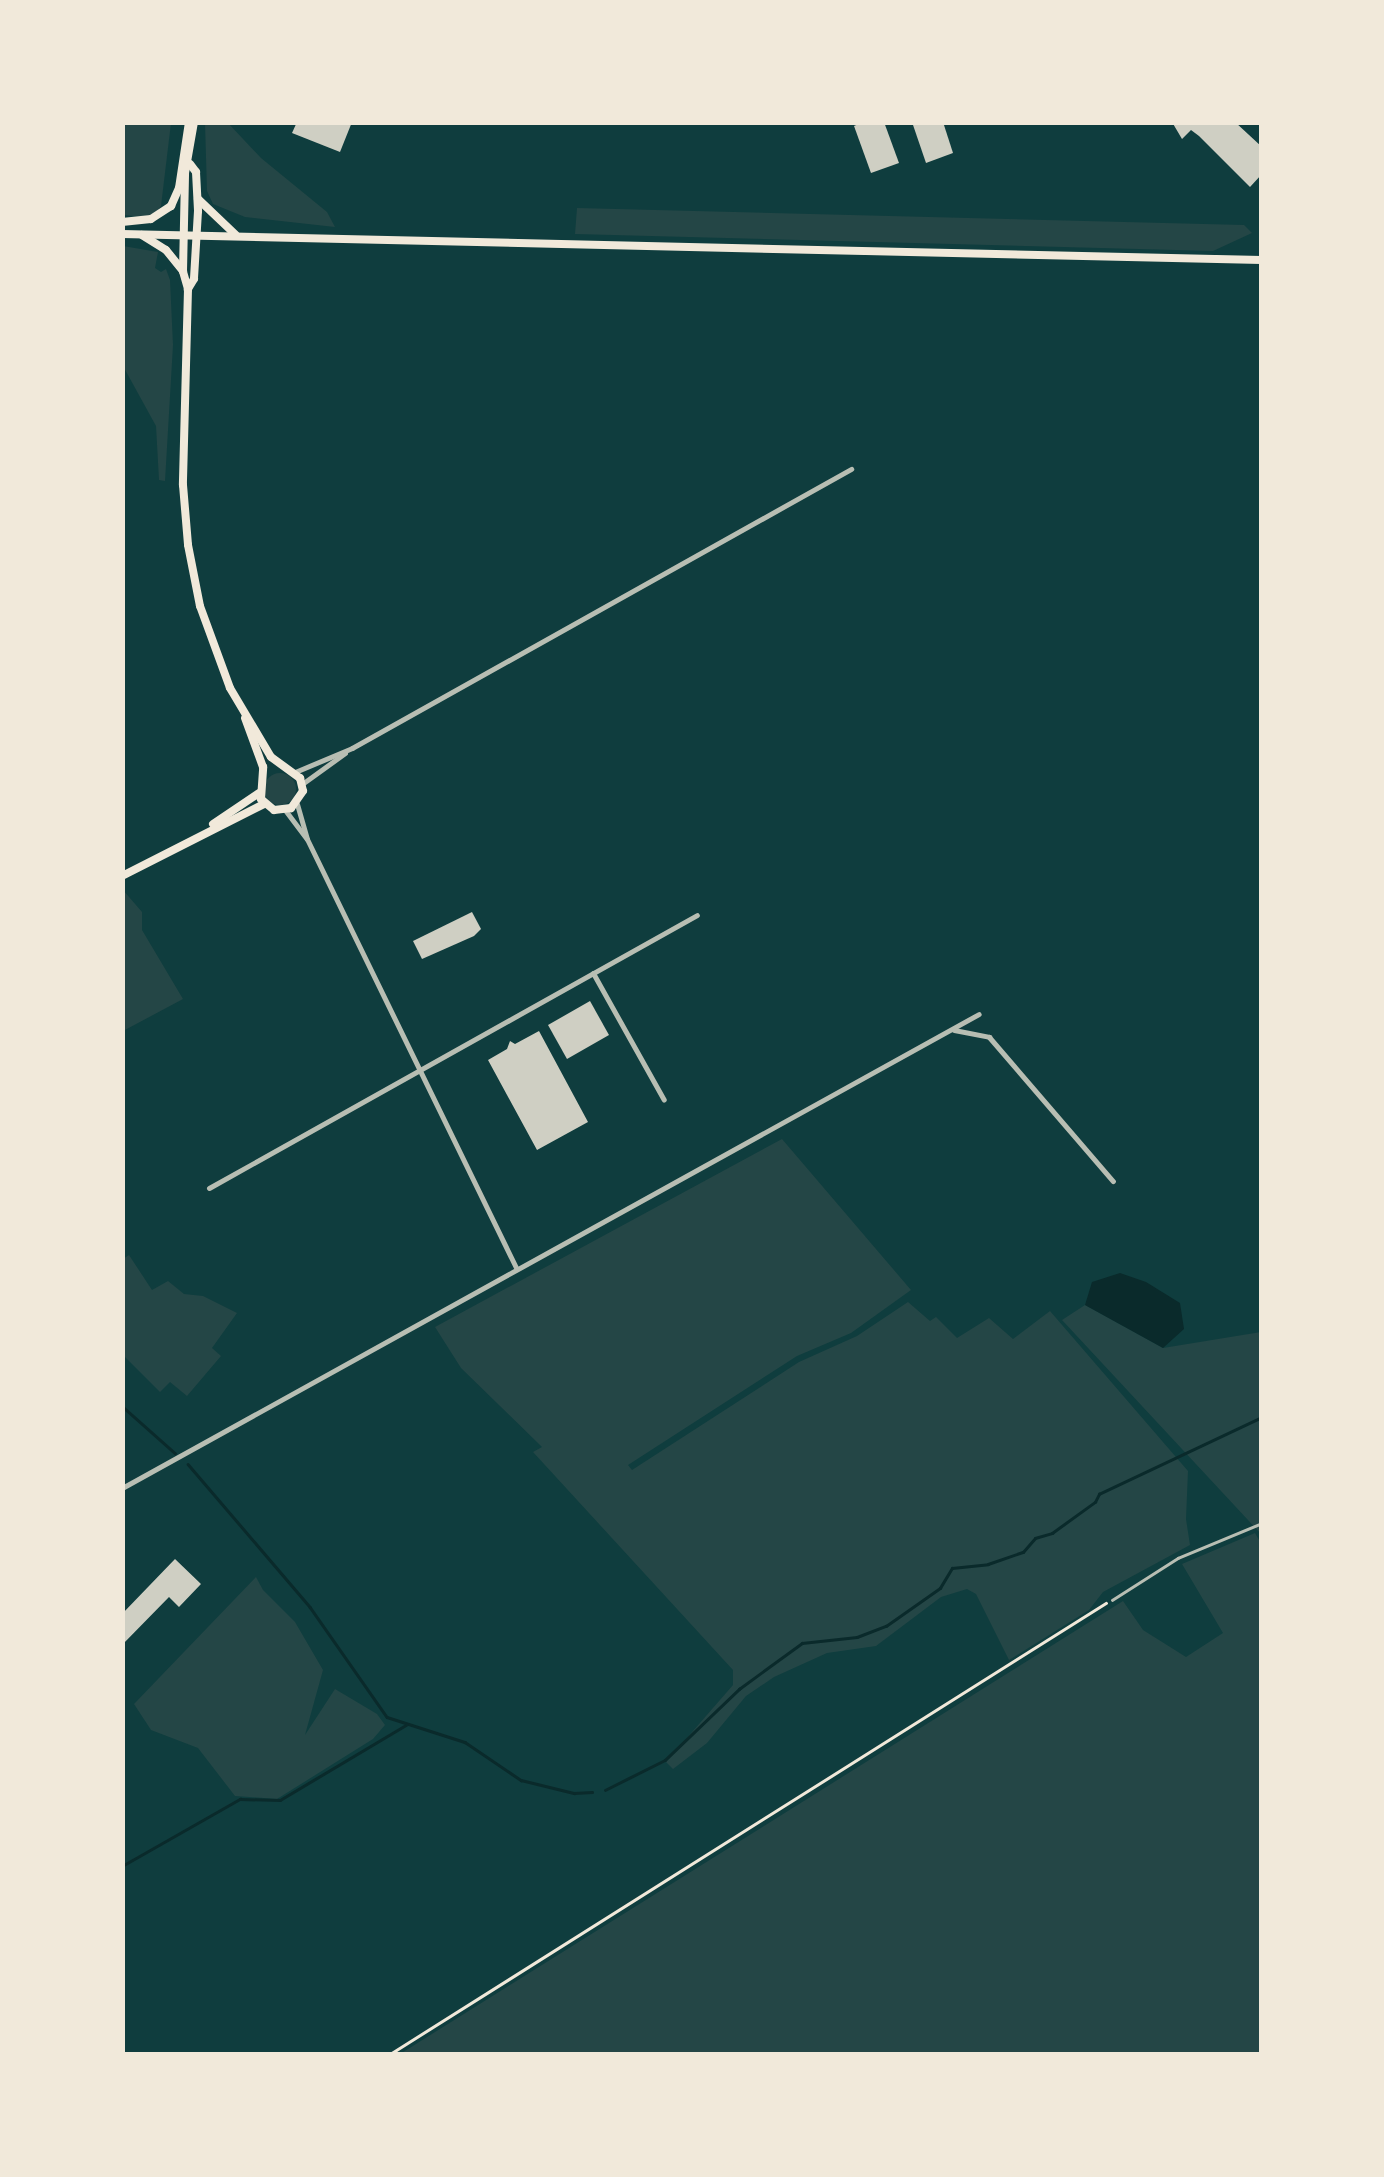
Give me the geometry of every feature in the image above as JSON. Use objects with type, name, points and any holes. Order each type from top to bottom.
[{"type":"main road","points":[[192,122],[190,164],[185,173],[183,271],[188,289],[183,486],[188,545],[207,630],[264,774],[259,792],[264,804]]},
{"type":"main road","points":[[122,222],[150,219],[171,206],[179,188],[192,122]]},
{"type":"main road","points":[[188,289],[194,278],[198,235],[196,172],[190,164]]},
{"type":"main road","points":[[198,199],[236,235]]},
{"type":"main road","points":[[122,234],[1262,260]]},
{"type":"main road","points":[[142,234],[166,250],[183,271]]},
{"type":"main road","points":[[122,876],[200,833],[264,804],[285,810],[296,804],[302,784],[296,772],[281,766],[245,718]]},
{"type":"main road","points":[[264,774],[281,766]]},
{"type":"main road","points":[[200,833],[259,792]]},
{"type":"street","points":[[296,772],[352,748],[851,469]]},
{"type":"street","points":[[302,784],[352,748]]},
{"type":"street","points":[[296,804],[307,839],[516,1268]]},
{"type":"street","points":[[285,810],[307,839]]},
{"type":"street","points":[[209,1188],[697,914]]},
{"type":"street","points":[[593,973],[664,1100]]},
{"type":"street","points":[[122,1488],[980,1014]]},
{"type":"street","points":[[950,1030],[970,1030],[989,1037],[1113,1181]]},
{"type":"lane","points":[[1112,1600],[1178,1558],[1262,1523]]},
{"type":"path","points":[[390,2054],[1112,1600]]},
{"type":"shaded area","points":[[122,123],[171,123],[161,206],[156,213],[143,217],[123,215]]},
{"type":"shaded area","points":[[205,123],[228,123],[261,158],[327,212],[335,227],[245,217],[213,204],[207,191]]},
{"type":"shaded area","points":[[577,208],[1244,225],[1252,233],[1213,251],[575,234]]},
{"type":"shaded area","points":[[123,246],[158,252],[155,268],[161,272],[166,269],[170,280],[173,345],[165,481],[159,480],[156,426],[123,366]]},
{"type":"shaded area","points":[[280,773],[292,777],[296,789],[292,801],[280,805],[268,801],[264,789],[268,777]]},
{"type":"shaded area","points":[[123,890],[142,912],[142,930],[183,999],[123,1031]]},
{"type":"shaded area","points":[[782,1139],[911,1290],[851,1333],[797,1356],[628,1465],[632,1470],[799,1362],[857,1336],[908,1302],[930,1321],[936,1317],[957,1338],[989,1318],[1013,1339],[1050,1311],[1188,1471],[1186,1519],[1190,1545],[1103,1592],[1089,1610],[1009,1660],[976,1594],[967,1589],[941,1597],[876,1646],[827,1653],[774,1677],[746,1696],[707,1743],[673,1769],[666,1762],[733,1685],[733,1670],[533,1452],[542,1447],[461,1368],[435,1327]]},
{"type":"shaded area","points":[[129,1255],[152,1290],[168,1281],[184,1294],[203,1296],[237,1313],[212,1348],[221,1356],[187,1396],[170,1382],[160,1392],[123,1355],[123,1259]]},
{"type":"shaded area","points":[[1120,1273],[1146,1282],[1180,1303],[1184,1329],[1163,1348],[1085,1305],[1092,1282]]},
{"type":"shaded area","points":[[1085,1305],[1163,1348],[1261,1332],[1261,1534],[1062,1320]]},
{"type":"shaded area","points":[[1255,1533],[1262,1545],[1261,2054],[400,2054],[1123,1601],[1143,1630],[1186,1657],[1223,1633],[1182,1564]]},
{"type":"shaded area","points":[[256,1577],[263,1590],[295,1622],[323,1670],[305,1735],[335,1689],[377,1714],[385,1725],[373,1739],[277,1799],[235,1796],[198,1748],[151,1730],[134,1704]]},
{"type":"building","points":[[297,122],[352,122],[340,152],[292,133]]},
{"type":"building","points":[[884,122],[899,163],[871,173],[854,126]]},
{"type":"building","points":[[912,122],[943,122],[953,153],[926,163]]},
{"type":"building","points":[[1172,122],[1235,122],[1262,147],[1262,174],[1250,187],[1191,130],[1182,139]]},
{"type":"building","points":[[472,912],[481,929],[474,936],[422,959],[413,941]]},
{"type":"building","points":[[590,1001],[609,1035],[567,1059],[548,1025]]},
{"type":"building","points":[[539,1031],[588,1122],[537,1150],[488,1060],[507,1049],[510,1041],[515,1044]]},
{"type":"building","points":[[175,1559],[201,1584],[179,1607],[169,1597],[122,1645],[122,1614]]},
{"type":"waterway","points":[[122,1406],[175,1453]]},
{"type":"waterway","points":[[605,1790],[665,1760],[739,1689],[802,1643],[857,1637],[886,1626],[940,1588],[952,1568],[988,1564],[1023,1552],[1035,1538],[1052,1533],[1095,1502],[1099,1494],[1262,1417]]},
{"type":"waterway","points":[[188,1464],[310,1607],[387,1717],[465,1742],[521,1780],[574,1793],[592,1792]]},
{"type":"waterway","points":[[122,1866],[240,1799],[280,1800],[406,1725]]}]
